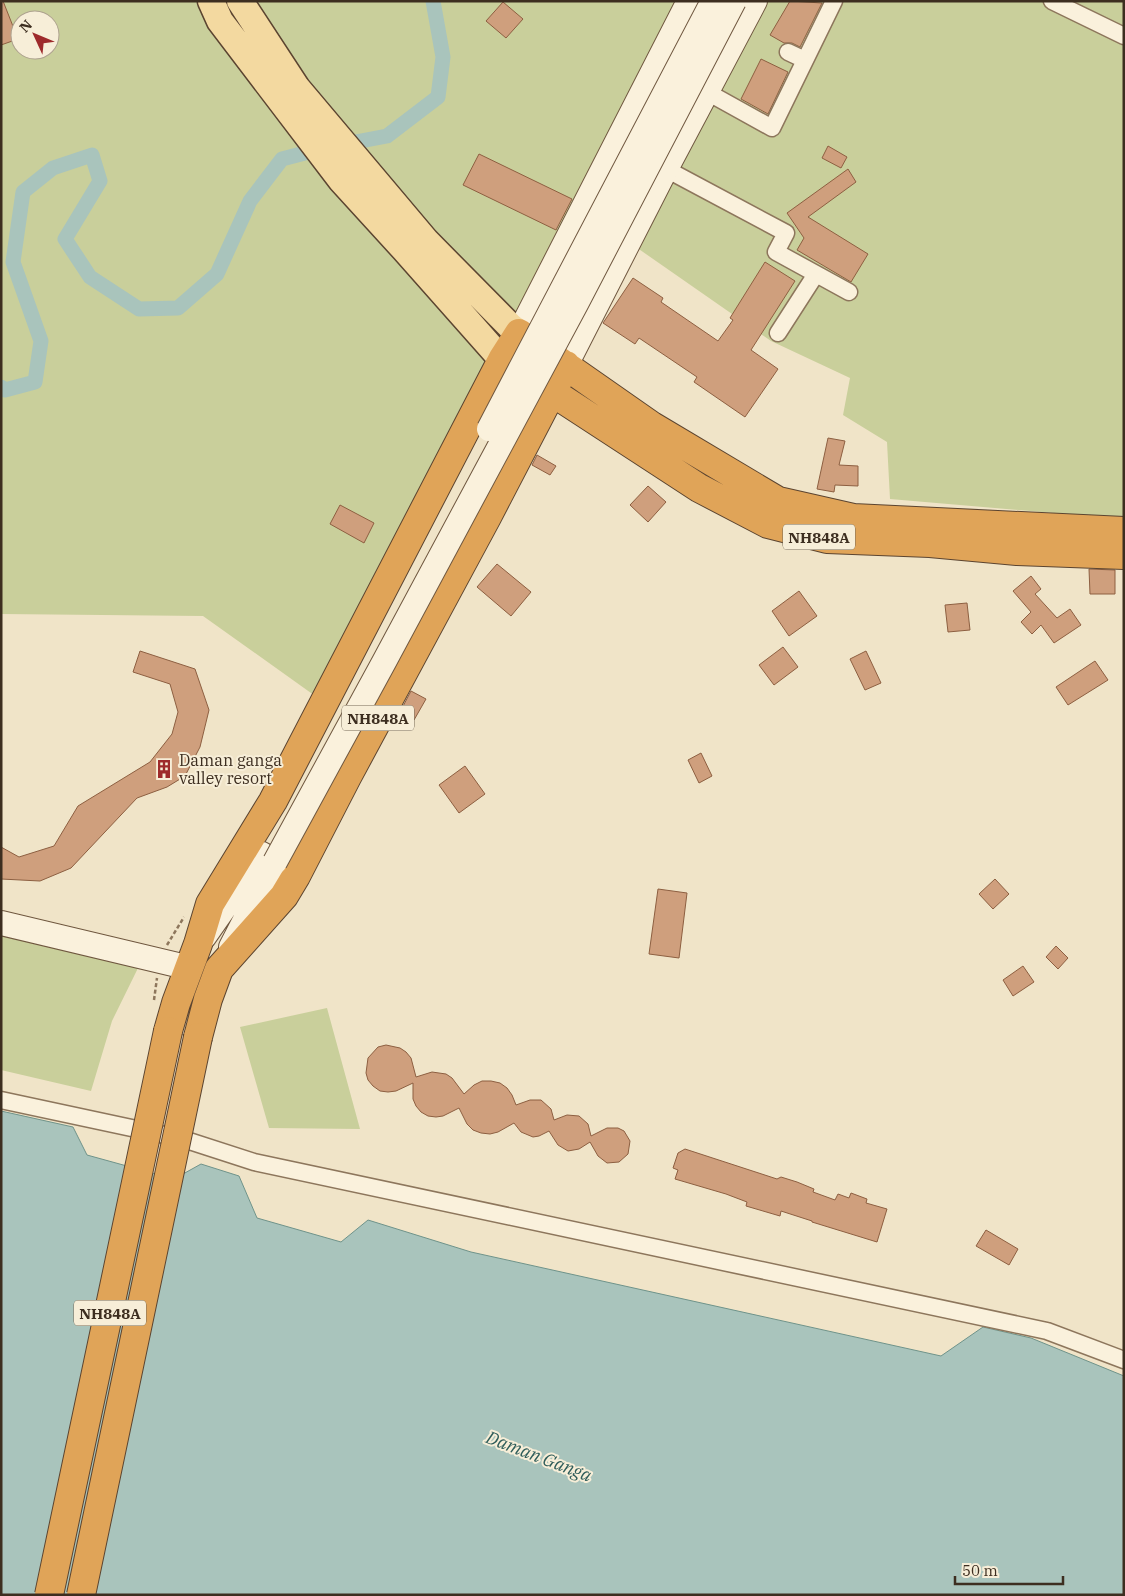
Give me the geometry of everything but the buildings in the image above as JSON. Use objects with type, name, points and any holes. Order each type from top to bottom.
[{"type":"highway","points":[[194,956],[210,904],[273,801],[503,358],[520,333],[566,365]]},
{"type":"highway","points":[[503,358],[525,375],[553,391]]},
{"type":"highway","name":"NH848A","points":[[81,1595],[198,1037],[208,999],[219,969],[284,896],[296,876],[566,365],[652,426],[778,501],[854,518],[1124,531]]},
{"type":"highway","name":"NH848A","points":[[553,391],[699,488],[768,524],[827,539],[930,543],[1017,551],[1124,555]]},
{"type":"highway","name":"NH848A","points":[[49,1595],[168,1031],[176,1003],[194,956]]},
{"type":"main road","points":[[211,1],[220,21],[310,121],[367,171],[426,240],[510,326],[520,333],[611,151],[690,1]]},
{"type":"main road","points":[[240,1],[297,88],[310,121],[341,180],[496,353],[503,358]]},
{"type":"main road","points":[[219,969],[302,786],[712,1]]},
{"type":"main road","points":[[1,923],[194,956],[269,858],[384,662],[576,304],[734,1]]},
{"type":"main road","points":[[566,365],[666,169],[755,1]]},
{"type":"street","points":[[707,92],[772,128],[834,1]]},
{"type":"street","points":[[1052,1],[1124,36]]},
{"type":"street","points":[[788,52],[805,60]]},
{"type":"street","points":[[666,169],[786,232],[776,252],[849,292]]},
{"type":"street","points":[[778,333],[816,274]]},
{"type":"street","points":[[1,1100],[183,1139],[254,1162],[1047,1331],[1124,1360]]},
{"type":"green space","points":[[1,1],[679,1],[318,698],[203,616],[1,614]]},
{"type":"green space","points":[[765,1],[1124,1],[1124,519],[890,499],[887,442],[843,415],[850,378],[771,341],[633,245]]},
{"type":"green space","points":[[1,936],[139,966],[112,1021],[91,1091],[1,1070]]},
{"type":"green space","points":[[327,1008],[360,1129],[269,1128],[240,1027]]},
{"type":"water","name":"Daman Ganga","points":[[1,1111],[73,1127],[87,1155],[174,1179],[201,1164],[239,1176],[257,1218],[341,1242],[368,1220],[471,1252],[941,1356],[983,1327],[1031,1338],[1124,1376],[1124,1595],[1,1595]]},
{"type":"waterway","points":[[1,387],[5,390],[35,382],[41,341],[13,262],[23,192],[53,168],[92,155],[100,181],[65,239],[90,277],[139,309],[178,308],[217,274],[250,201],[282,159],[324,148],[387,136],[438,97],[443,57],[433,1]]},
{"type":"place","name":"Daman ganga valley resort","points":[[164,769]]}]
